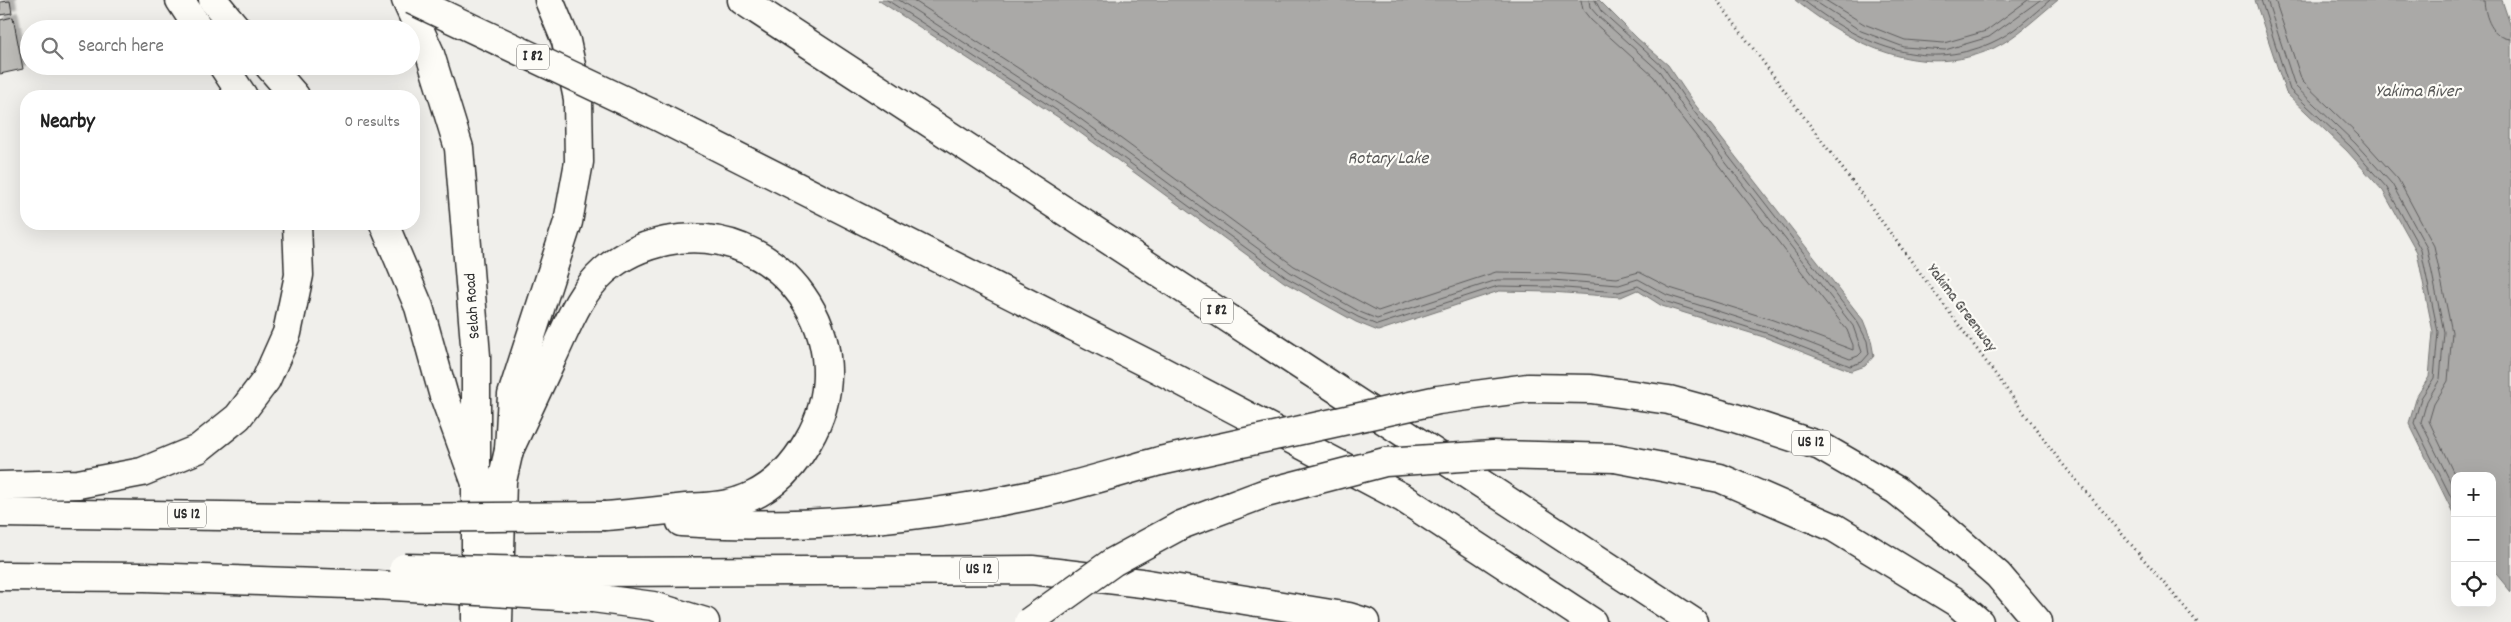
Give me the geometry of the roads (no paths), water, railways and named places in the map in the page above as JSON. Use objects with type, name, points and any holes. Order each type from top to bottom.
[{"type":"main road","points":[[180,0],[192,20]]},
{"type":"main road","points":[[213,0],[230,20]]},
{"type":"main road","name":"Selah Road","points":[[406,0],[415,20]]},
{"type":"main road","name":"I 82","points":[[412,0],[655,115],[1158,369],[1403,498],[1592,622]]},
{"type":"main road","points":[[498,622],[502,481],[509,450],[512,395],[568,222],[579,162],[578,99],[566,41],[549,0]]},
{"type":"main road","name":"I 82","points":[[742,0],[1693,622]]},
{"type":"main road","name":"Selah Road","points":[[420,31],[429,51],[459,148],[468,242],[476,356],[476,622]]},
{"type":"main road","points":[[229,75],[239,90]]},
{"type":"main road","points":[[277,75],[290,90]]},
{"type":"main road","points":[[0,486],[78,484],[142,472],[198,449],[238,417],[266,380],[287,333],[299,275],[297,230]]},
{"type":"main road","points":[[387,230],[419,307],[443,393],[477,486]]},
{"type":"main road","points":[[509,450],[581,296],[603,271],[624,255],[649,245],[681,238],[710,239],[752,252],[773,265],[789,278],[806,301],[818,323],[825,347],[828,371],[826,398],[817,426],[801,454],[787,473],[739,501],[605,516]]},
{"type":"main road","name":"US 12","points":[[0,513],[374,518],[605,516],[736,526],[850,520],[957,508],[1046,492],[1160,461],[1438,400],[1528,388],[1591,389],[1669,400],[1735,418],[1820,446],[1896,490],[1944,528],[1998,575],[2038,622]]},
{"type":"main road","points":[[1029,622],[1113,562],[1181,525],[1266,493],[1385,462],[1493,456],[1615,458],[1720,478],[1835,528],[1956,602],[1979,622]]},
{"type":"main road","name":"US 12","points":[[0,576],[377,576],[591,585],[1032,570],[1142,583],[1349,617],[1365,622]]},
{"type":"main road","points":[[591,585],[705,622]]},
{"type":"water","name":"Rotary Lake","points":[[878,0],[1599,0],[1638,39],[1668,65],[1693,102],[1863,320],[1871,340],[1874,356],[1865,366],[1851,371],[1767,338],[1662,306],[1637,290],[1621,297],[1551,292],[1499,291],[1378,331],[1356,322],[1284,282],[1064,121]]},
{"type":"water","points":[[1795,0],[2058,0],[2019,32],[1994,48],[1967,57],[1941,61],[1914,59],[1864,44],[1840,31]]},
{"type":"water","name":"Yakima River","points":[[2255,0],[2502,0],[2511,27],[2511,592],[2496,574],[2496,472],[2451,472],[2451,509],[2409,423],[2417,396],[2429,377],[2433,332],[2417,252],[2383,191],[2347,151],[2286,93]]}]
